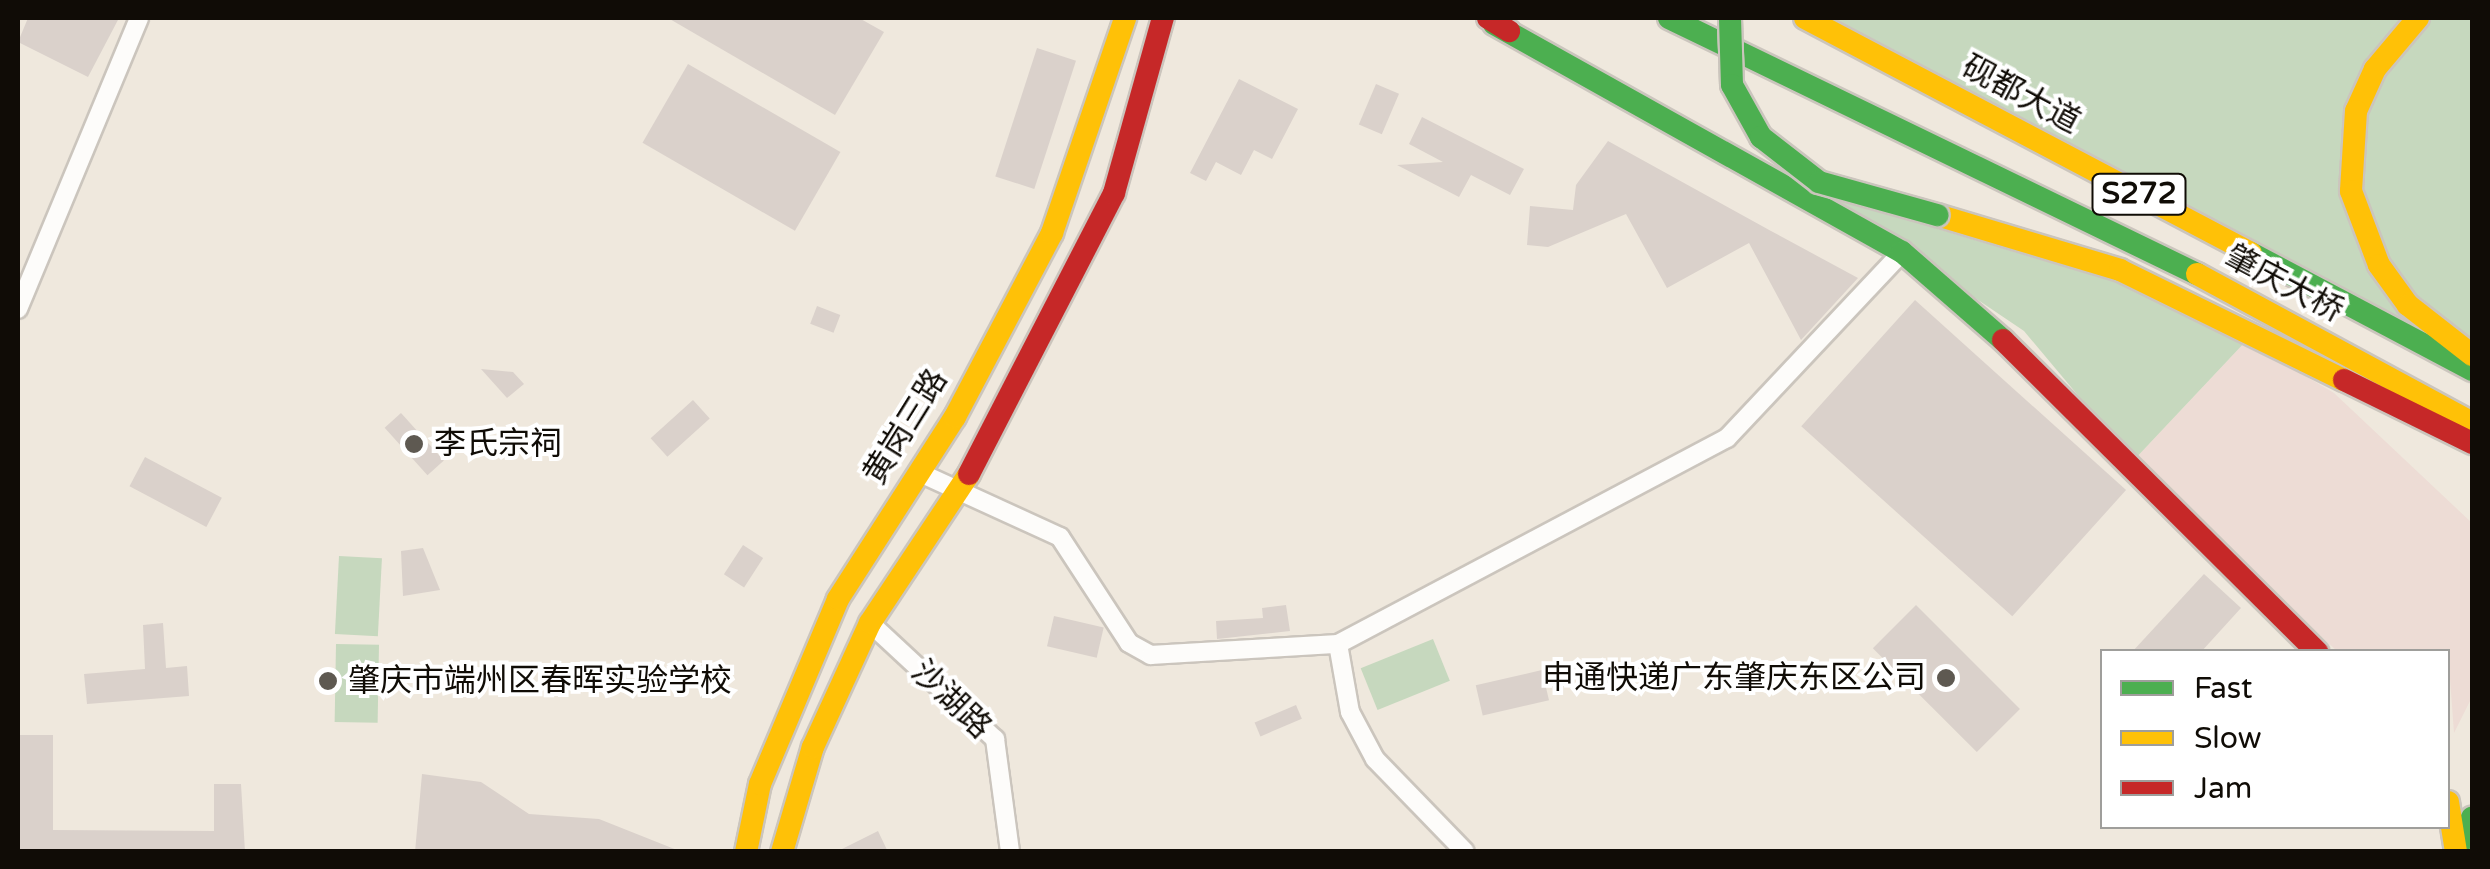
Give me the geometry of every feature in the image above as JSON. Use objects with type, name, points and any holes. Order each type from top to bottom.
[{"type":"main road","points":[[782,852],[813,747],[870,623],[1056,320],[1114,193],[1164,18]]},
{"type":"main road","points":[[1154,63],[1175,18]]},
{"type":"main road","points":[[1485,18],[1902,252],[2006,333],[2132,477],[2314,649]]},
{"type":"main road","name":"肇庆大桥","points":[[1668,18],[2064,202],[2472,423]]},
{"type":"main road","points":[[1730,18],[1726,55],[1744,112],[1819,182],[2120,270],[2472,443]]},
{"type":"main road","name":"砚都大道","points":[[1805,18],[2472,370]]},
{"type":"main road","points":[[2418,18],[2375,69],[2356,111],[2352,191],[2379,265],[2408,305],[2472,355]]},
{"type":"main road","name":"黄岗三路","points":[[746,852],[760,784],[838,599],[918,472],[1052,232],[1125,24]]},
{"type":"main road","points":[[2450,814],[2456,852]]},
{"type":"main road","points":[[2456,852],[2472,817]]},
{"type":"street","points":[[18,309],[139,18]]},
{"type":"street","points":[[918,472],[1060,537],[1129,643],[1151,655],[1338,644],[1727,438],[1902,252]]},
{"type":"street","name":"沙湖路","points":[[870,623],[995,739],[1010,852]]},
{"type":"street","points":[[1338,644],[1350,712],[1375,759],[1465,852]]},
{"type":"shaded area","points":[[2246,341],[2334,393],[2472,523],[2472,697],[2454,733],[2450,649],[2335,649],[2133,461]]},
{"type":"green space","points":[[1814,18],[2472,18],[2472,347],[2395,316]]},
{"type":"green space","points":[[1821,194],[2139,289],[2246,341],[2133,461],[2024,331]]},
{"type":"green space","points":[[339,556],[382,558],[378,636],[335,634]]},
{"type":"green space","points":[[1433,639],[1450,681],[1378,710],[1361,668]]},
{"type":"green space","points":[[336,644],[379,645],[378,723],[335,722]]},
{"type":"building","points":[[28,18],[119,18],[88,77],[18,42]]},
{"type":"building","points":[[668,18],[859,18],[884,32],[835,115]]},
{"type":"building","points":[[1037,48],[1076,61],[1034,189],[995,176]]},
{"type":"building","points":[[688,64],[840,152],[795,231],[642,143]]},
{"type":"building","points":[[1239,79],[1298,109],[1272,159],[1254,150],[1241,175],[1216,162],[1206,181],[1190,173]]},
{"type":"building","points":[[1376,84],[1399,94],[1382,134],[1359,125]]},
{"type":"building","points":[[1422,117],[1524,169],[1510,195],[1471,175],[1459,197],[1397,165],[1443,162],[1409,144]]},
{"type":"building","points":[[1608,141],[1858,278],[1801,340],[1749,243],[1667,288],[1626,214],[1548,247],[1527,245],[1530,206],[1573,210],[1576,185]]},
{"type":"building","points":[[1915,300],[2126,490],[2012,616],[1801,426]]},
{"type":"building","points":[[817,306],[840,315],[834,333],[810,324]]},
{"type":"building","points":[[481,369],[513,372],[524,384],[507,398]]},
{"type":"building","points":[[693,400],[710,419],[667,457],[651,438]]},
{"type":"building","name":"李氏宗祠","points":[[401,413],[444,461],[427,475],[385,428]]},
{"type":"building","points":[[145,457],[222,498],[206,527],[130,486]]},
{"type":"building","points":[[743,545],[763,558],[744,587],[724,574]]},
{"type":"building","points":[[423,548],[440,590],[403,596],[401,551]]},
{"type":"building","points":[[2204,574],[2241,608],[2204,649],[2135,649]]},
{"type":"building","points":[[1286,605],[1290,631],[1217,639],[1216,621],[1263,618],[1262,608]]},
{"type":"building","name":"申通快递广东肇庆东区公司","points":[[1916,605],[2020,709],[1977,752],[1873,648]]},
{"type":"building","points":[[1054,616],[1104,627],[1097,658],[1047,646]]},
{"type":"building","points":[[163,623],[166,668],[187,666],[189,696],[87,704],[84,674],[145,669],[143,625]]},
{"type":"building","points":[[1542,670],[1549,700],[1483,716],[1476,685]]},
{"type":"building","points":[[1296,705],[1302,719],[1260,736],[1255,723]]},
{"type":"building","points":[[19,735],[53,735],[53,830],[214,831],[214,784],[241,784],[245,852],[18,852]]},
{"type":"building","points":[[422,774],[481,782],[529,814],[599,819],[682,852],[415,852]]},
{"type":"building","points":[[878,831],[888,852],[836,852]]},
{"type":"traffic: fast","points":[[1669,18],[2197,274]]},
{"type":"traffic: fast","points":[[1730,18],[1732,85],[1761,137],[1819,182],[1937,215]]},
{"type":"traffic: fast","points":[[1494,24],[1902,252],[2003,340]]},
{"type":"traffic: fast","points":[[2251,253],[2472,370]]},
{"type":"traffic: fast","points":[[2456,852],[2472,817]]},
{"type":"traffic: slow","points":[[746,852],[760,784],[838,599],[955,417],[1052,233],[1125,18]]},
{"type":"traffic: slow","points":[[1805,18],[2251,253]]},
{"type":"traffic: slow","points":[[2418,18],[2375,69],[2356,111],[2351,191],[2379,265],[2408,305],[2472,355]]},
{"type":"traffic: slow","points":[[1937,215],[2120,270],[2344,380]]},
{"type":"traffic: slow","points":[[2197,274],[2472,423]]},
{"type":"traffic: slow","points":[[782,852],[813,747],[870,623],[969,474]]},
{"type":"traffic: slow","points":[[2450,814],[2456,852]]},
{"type":"traffic: jam","points":[[969,474],[1114,193],[1163,18]]},
{"type":"traffic: jam","points":[[1488,18],[1509,31]]},
{"type":"traffic: jam","points":[[2003,340],[2314,649]]},
{"type":"traffic: jam","points":[[2344,380],[2472,443]]},
{"type":"place","name":"李氏宗祠","points":[[414,444]]},
{"type":"place","name":"申通快递广东肇庆东区公司","points":[[1946,678]]},
{"type":"place","name":"肇庆市端州区春晖实验学校","points":[[328,681]]}]
